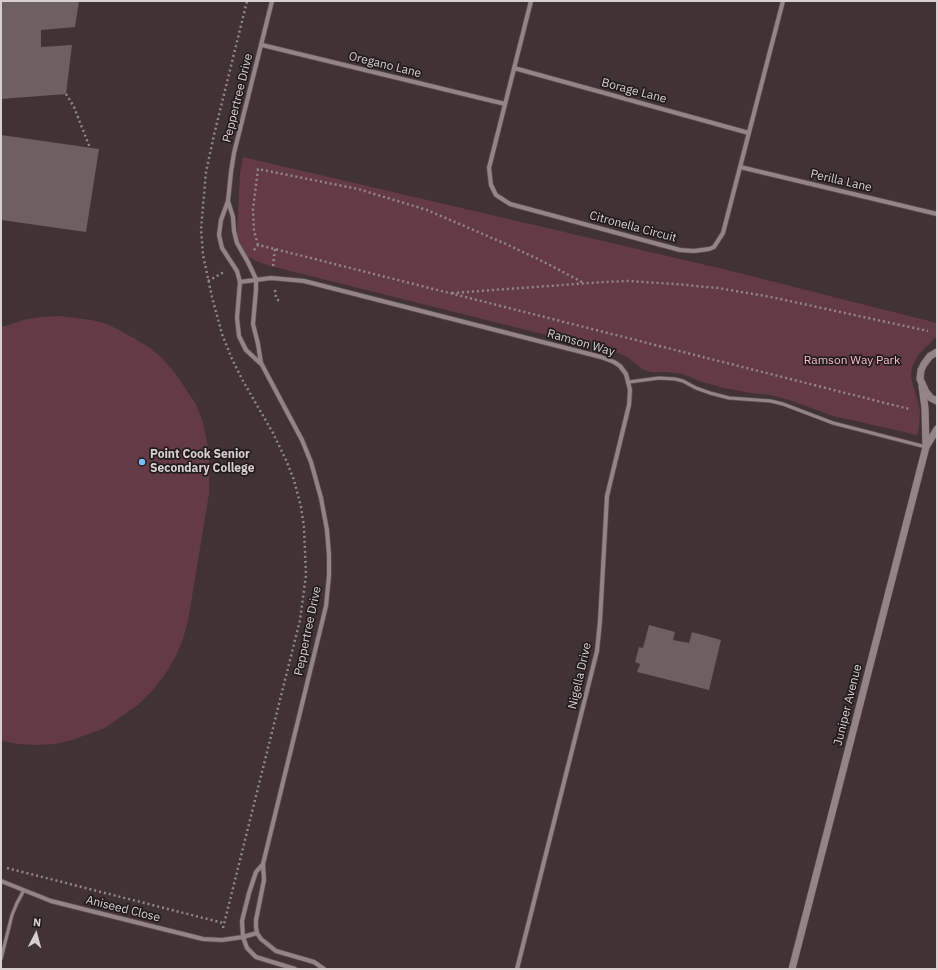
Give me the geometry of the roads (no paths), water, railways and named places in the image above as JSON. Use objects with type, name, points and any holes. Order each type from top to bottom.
[{"type":"street","name":"Peppertree Drive","points":[[261,363],[246,350],[239,336],[237,318],[240,282],[239,276],[222,248],[219,235],[221,220],[228,201],[234,153],[272,1]]},
{"type":"street","name":"Citronella Circuit","points":[[531,1],[489,168],[491,185],[496,196],[510,204],[680,250],[694,251],[714,247],[724,230],[783,1]]},
{"type":"street","name":"Oregano Lane","points":[[262,45],[505,104]]},
{"type":"street","name":"Borage Lane","points":[[514,68],[749,132]]},
{"type":"street","name":"Perilla Lane","points":[[740,167],[937,214]]},
{"type":"street","name":"Peppertree Drive","points":[[228,201],[233,217],[235,237],[256,280],[252,324],[258,344],[261,363],[302,440],[311,462],[321,498],[327,530],[329,555],[328,591],[322,626],[263,864],[264,880],[256,920],[257,933]]},
{"type":"street","name":"Ramson Way","points":[[240,282],[271,278],[304,281],[601,357],[620,366],[626,374],[629,382]]},
{"type":"street","name":"Juniper Avenue","points":[[926,447],[925,408],[920,380],[921,370],[926,361],[936,352]]},
{"type":"street","name":"Nigella Drive","points":[[517,969],[597,651],[606,502],[629,405],[629,382]]},
{"type":"street","points":[[922,386],[928,395],[937,401]]},
{"type":"street","name":"Juniper Avenue","points":[[792,969],[926,447],[937,428]]},
{"type":"street","name":"Peppertree Drive","points":[[243,937],[242,921],[249,893],[256,872],[263,864]]},
{"type":"street","name":"Aniseed Close","points":[[1,880],[51,901],[203,939],[222,940],[257,933]]},
{"type":"street","points":[[257,933],[261,939],[276,951],[314,962],[324,969]]},
{"type":"street","points":[[243,937],[247,948],[256,957],[295,969]]},
{"type":"lane","points":[[629,382],[655,378],[675,379],[710,393],[729,398],[771,401],[833,423],[926,447]]},
{"type":"lane","points":[[1,959],[12,915],[24,890]]},
{"type":"place","name":"Point Cook Senior Secondary College","points":[[142,462]]},
{"type":"park label","name":"Ramson Way Park","points":[[852,361]]}]
